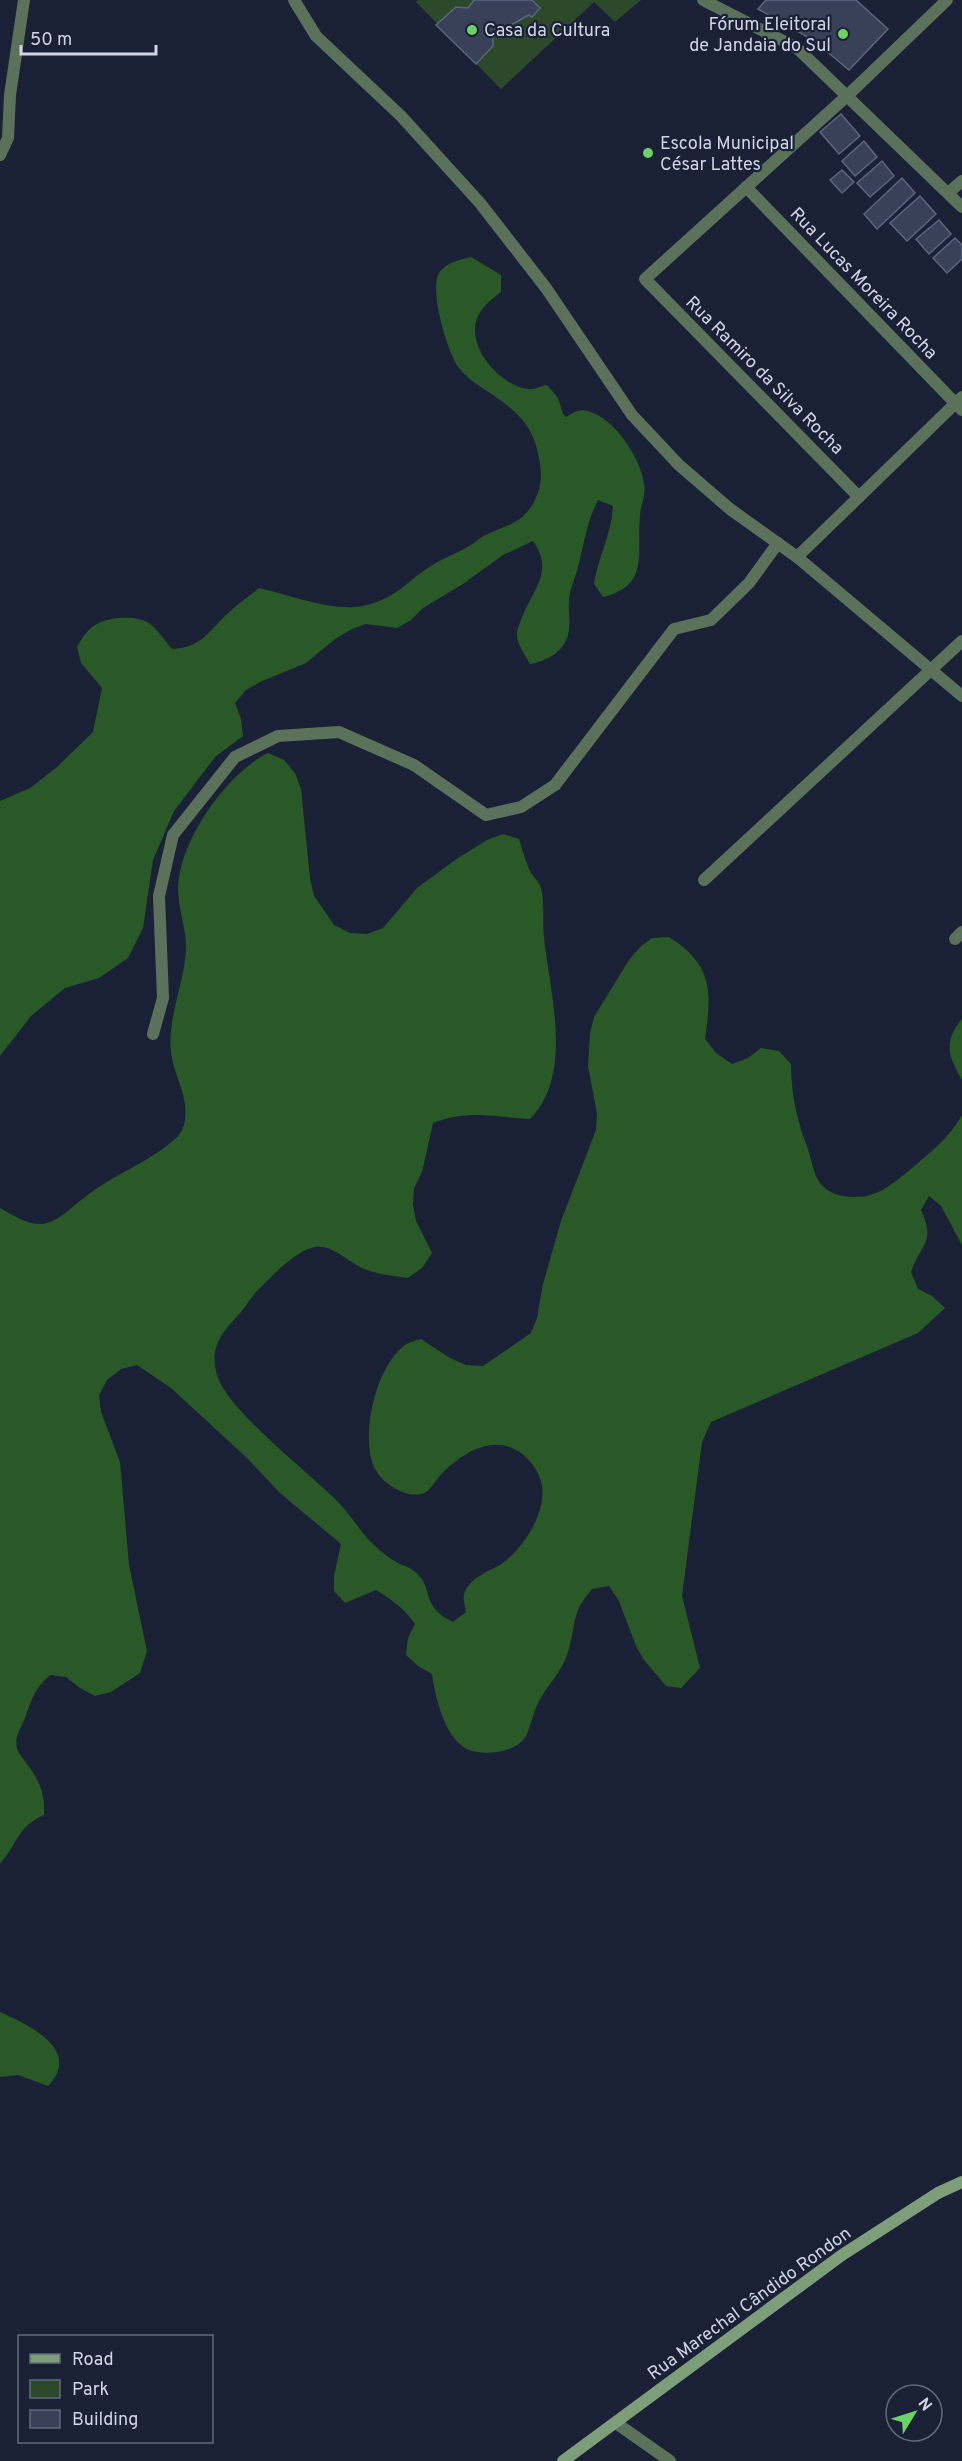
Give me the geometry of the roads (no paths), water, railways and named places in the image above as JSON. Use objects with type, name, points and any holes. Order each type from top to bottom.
[{"type":"street","points":[[0,155],[8,138],[10,95],[24,0]]},
{"type":"street","points":[[294,0],[316,36],[401,116],[480,203],[546,288],[632,415],[679,465],[730,509],[797,557],[962,696]]},
{"type":"street","points":[[703,0],[797,48],[962,207]]},
{"type":"street","points":[[746,187],[848,95],[947,0]]},
{"type":"street","points":[[948,193],[962,181]]},
{"type":"street","name":"Rua Ramiro da Silva Rocha","points":[[746,187],[645,279],[859,497]]},
{"type":"street","name":"Rua Lucas Moreira Rocha","points":[[746,187],[960,403]]},
{"type":"street","points":[[797,557],[960,403]]},
{"type":"street","points":[[153,1034],[164,998],[159,896],[173,835],[235,757],[278,736],[339,732],[414,765],[486,815],[521,807],[555,785],[674,629],[711,620],[749,583],[778,543]]},
{"type":"street","points":[[704,880],[962,641]]},
{"type":"street","name":"Rua Marechal Cândido Rondon","points":[[563,2461],[842,2255],[938,2193],[962,2182]]},
{"type":"street","points":[[616,2422],[670,2461]]},
{"type":"place","name":"Casa da Cultura","points":[[472,30]]},
{"type":"place","name":"Fórum Eleitoral de Jandaia do Sul","points":[[843,34]]},
{"type":"place","name":"Escola Municipal César Lattes","points":[[648,153]]}]
